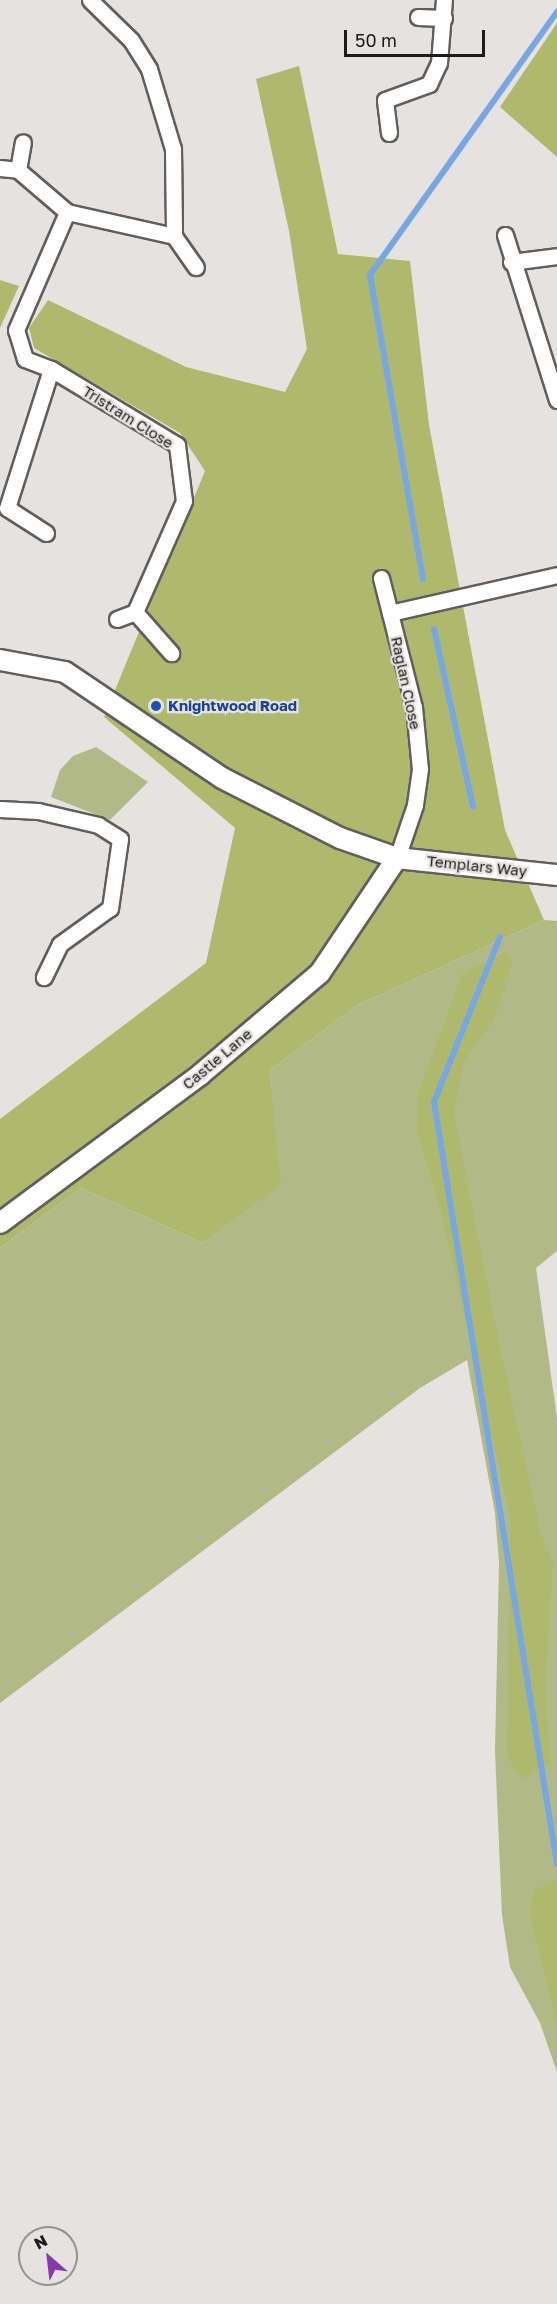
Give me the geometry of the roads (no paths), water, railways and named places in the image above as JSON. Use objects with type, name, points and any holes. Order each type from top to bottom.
[{"type":"street","points":[[90,0],[130,40],[149,69],[173,149],[174,236],[196,267]]},
{"type":"street","points":[[389,133],[385,100],[429,84],[440,49],[444,0]]},
{"type":"street","points":[[418,17],[444,18]]},
{"type":"street","points":[[18,170],[23,142]]},
{"type":"street","points":[[0,168],[18,170],[68,212],[174,236]]},
{"type":"street","name":"Tristram Close","points":[[68,212],[16,330],[25,359],[51,369],[177,445],[184,501],[135,612]]},
{"type":"street","points":[[505,235],[557,400]]},
{"type":"street","points":[[512,262],[557,256]]},
{"type":"street","points":[[46,533],[4,508],[51,369]]},
{"type":"street","points":[[390,613],[557,575]]},
{"type":"street","name":"Raglan Close","points":[[381,578],[414,707],[420,770],[416,806],[397,858]]},
{"type":"street","points":[[117,619],[135,612],[171,653]]},
{"type":"street","points":[[0,660],[65,672],[222,778],[340,838],[397,858]]},
{"type":"street","points":[[0,808],[98,825],[120,839],[110,908],[60,944],[44,977]]},
{"type":"street","name":"Templars Way","points":[[397,858],[557,874]]},
{"type":"street","name":"Castle Lane","points":[[0,1223],[200,1075],[320,973],[397,858]]},
{"type":"waterway","points":[[423,579],[370,275],[557,12]]},
{"type":"waterway","points":[[434,629],[473,807]]},
{"type":"waterway","points":[[500,937],[434,1102],[557,1864]]},
{"type":"place","name":"Knightwood Road","points":[[156,706]]}]
